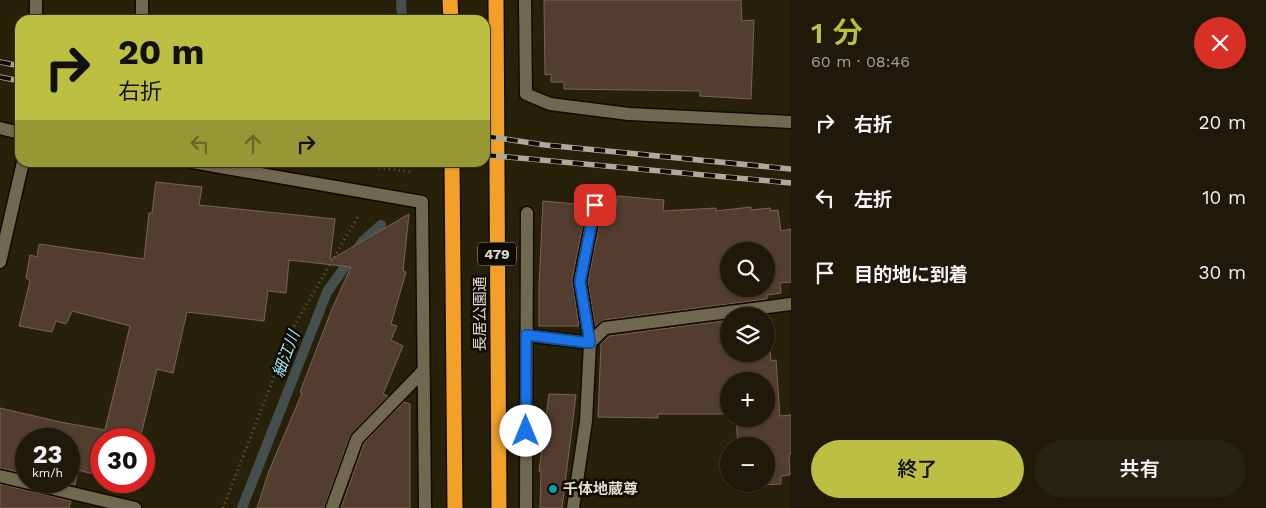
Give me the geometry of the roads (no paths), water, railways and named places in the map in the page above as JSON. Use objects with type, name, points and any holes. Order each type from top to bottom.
[{"type":"highway","points":[[450,0],[451,15]]},
{"type":"highway","name":"長居公園通","points":[[496,0],[499,508]]},
{"type":"highway","name":"長居公園通","points":[[452,167],[455,508]]},
{"type":"street","points":[[36,0],[36,15]]},
{"type":"street","points":[[142,0],[142,15]]},
{"type":"street","points":[[526,0],[526,94],[550,104],[629,114],[791,122]]},
{"type":"street","points":[[0,128],[15,131]]},
{"type":"street","points":[[0,262],[21,167]]},
{"type":"street","points":[[221,167],[422,202],[425,508]]},
{"type":"street","points":[[573,508],[586,421],[590,343],[580,282],[595,205]]},
{"type":"street","points":[[526,508],[527,213]]},
{"type":"street","points":[[590,343],[605,328],[791,304]]},
{"type":"street","points":[[526,335],[590,343]]},
{"type":"street","points":[[332,508],[357,439],[423,371]]},
{"type":"street","points":[[0,476],[135,508]]},
{"type":"waterway","name":"細江川","points":[[401,0],[402,15]]},
{"type":"waterway","name":"細江川","points":[[242,508],[327,292],[363,241],[381,225]]},
{"type":"railway","points":[[0,62],[15,65]]},
{"type":"railway","points":[[0,77],[15,80]]},
{"type":"railway","points":[[490,137],[545,145],[791,169]]},
{"type":"railway","points":[[490,155],[791,183]]},
{"type":"place","name":"千体地蔵尊","points":[[553,489]]}]
